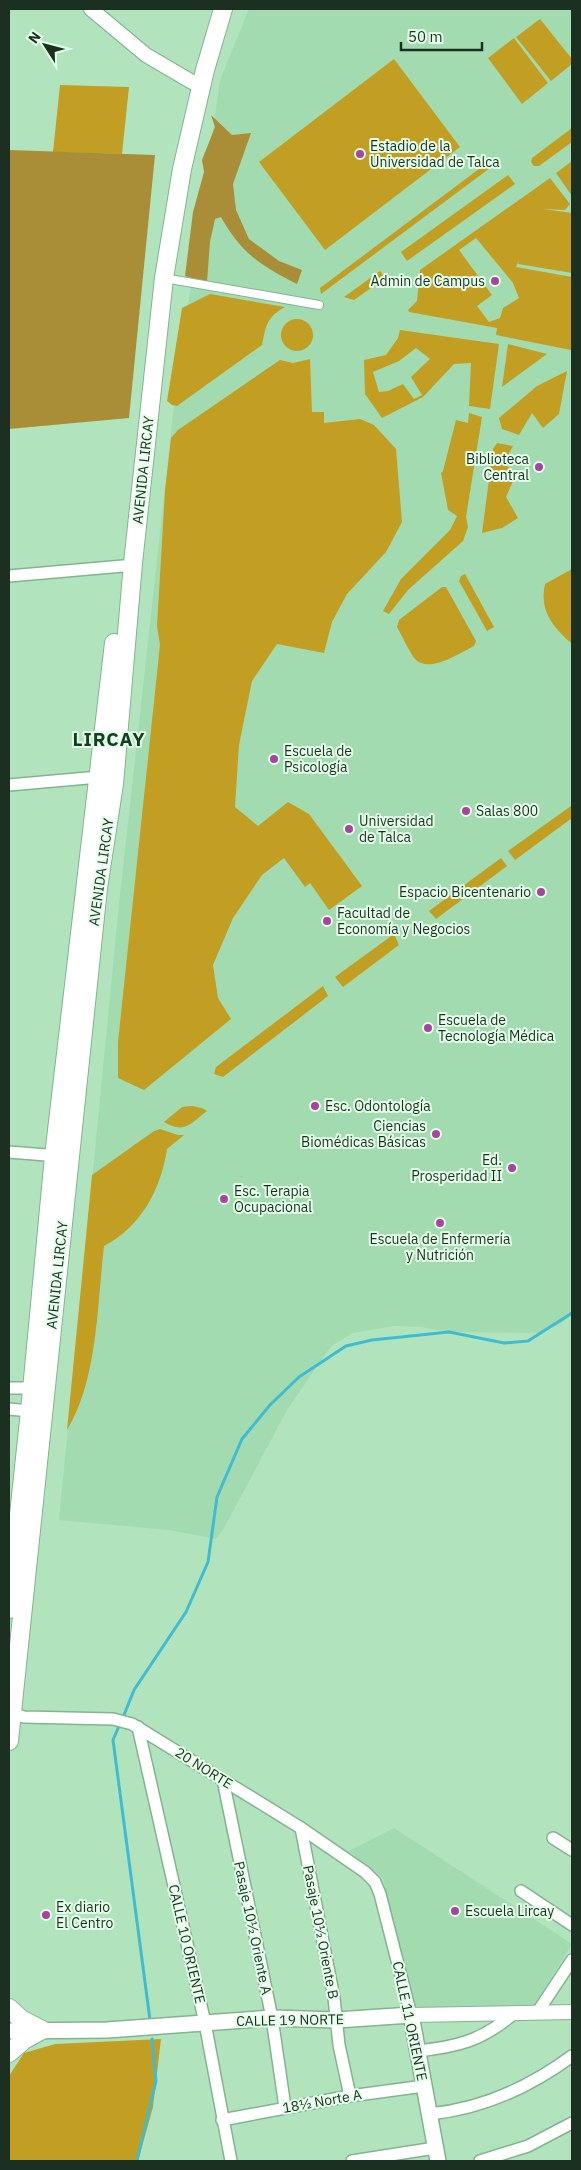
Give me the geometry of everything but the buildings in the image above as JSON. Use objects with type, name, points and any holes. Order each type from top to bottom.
[{"type":"main road","name":"AVENIDA LIRCAY","points":[[106,780],[136,426],[157,254],[192,82],[211,9]]},
{"type":"main road","name":"AVENIDA LIRCAY","points":[[9,1741],[39,1388],[62,1156],[133,563],[164,278],[182,169],[205,70],[223,9]]},
{"type":"main road","name":"AVENIDA LIRCAY","points":[[9,1609],[30,1410],[39,1388]]},
{"type":"main road","points":[[9,2008],[20,2019],[42,2030]]},
{"type":"main road","name":"CALLE 19 NORTE","points":[[9,2031],[107,2030],[272,2018],[337,2020],[412,2015]]},
{"type":"main road","name":"CALLE 11 ORIENTE","points":[[412,2015],[436,2154]]},
{"type":"main road","points":[[9,2053],[24,2040],[42,2030]]},
{"type":"street","points":[[92,9],[146,55],[192,82]]},
{"type":"street","points":[[164,278],[319,305]]},
{"type":"street","points":[[9,576],[123,566]]},
{"type":"street","points":[[9,785],[106,780]]},
{"type":"street","points":[[9,1152],[62,1156]]},
{"type":"street","points":[[9,1388],[39,1388]]},
{"type":"street","points":[[9,1410],[30,1410]]},
{"type":"street","name":"20 NORTE","points":[[12,1713],[24,1717],[113,1719],[138,1727],[301,1828],[365,1872],[375,1882]]},
{"type":"street","name":"CALLE 10 ORIENTE","points":[[138,1727],[205,2023],[231,2161]]},
{"type":"street","name":"Pasaje 10½ Oriente A","points":[[223,1780],[272,2018],[285,2107]]},
{"type":"street","name":"Pasaje 10½ Oriente B","points":[[301,1828],[334,1998],[338,2045],[350,2096]]},
{"type":"street","points":[[553,1838],[572,1850]]},
{"type":"street","name":"CALLE 11 ORIENTE","points":[[375,1882],[380,1894],[412,2015]]},
{"type":"street","points":[[521,1892],[572,1925]]},
{"type":"street","points":[[537,2014],[572,1960]]},
{"type":"street","name":"CALLE 19 NORTE","points":[[412,2015],[572,2012]]},
{"type":"street","points":[[417,2051],[447,2048],[471,2041],[493,2030],[513,2014]]},
{"type":"street","points":[[428,2114],[477,2105],[508,2094],[543,2075],[572,2056]]},
{"type":"street","name":"18½ Norte A","points":[[222,2120],[350,2096],[424,2086]]},
{"type":"street","points":[[480,2161],[528,2146],[572,2123]]},
{"type":"street","points":[[352,2161],[436,2154]]},
{"type":"shaded area","name":"Universidad de Talca","points":[[249,9],[572,9],[572,1315],[560,1324],[540,1333],[449,1332],[421,1327],[393,1326],[353,1333],[331,1346],[287,1410],[223,1530],[216,1539],[169,1530],[59,1520],[118,914],[174,405],[220,80]]},
{"type":"shaded area","points":[[540,19],[572,59],[572,64],[551,81],[516,37]]},
{"type":"shaded area","points":[[514,38],[548,83],[522,104],[488,58]]},
{"type":"shaded area","name":"Estadio de la Universidad de Talca","points":[[394,59],[460,147],[325,250],[259,162]]},
{"type":"shaded area","points":[[60,85],[129,87],[122,154],[53,152]]},
{"type":"shaded area","points":[[211,115],[232,135],[251,133],[233,184],[236,210],[249,239],[279,261],[302,270],[297,284],[253,257],[236,240],[221,217],[215,219],[210,242],[207,282],[185,276],[193,212],[204,172],[202,160],[215,127]]},
{"type":"shaded area","points":[[572,128],[572,142],[539,166],[534,166],[531,162],[532,158]]},
{"type":"shaded area","points":[[9,150],[155,155],[129,418],[9,429]]},
{"type":"shaded area","points":[[491,160],[494,165],[321,294],[320,288]]},
{"type":"shaded area","points":[[572,161],[572,196],[556,173]]},
{"type":"shaded area","points":[[508,175],[515,184],[407,261],[401,252]]},
{"type":"shaded area","points":[[550,178],[570,204],[565,210],[543,209],[572,213],[572,273],[518,264],[519,260],[516,267],[572,277],[571,350],[496,335],[497,328],[409,312],[408,310],[417,301],[420,270]],"holes":[[[476,238],[513,283],[519,298],[503,308],[500,318],[489,322],[477,306],[492,295],[459,250]]]},
{"type":"shaded area","points":[[380,271],[385,278],[354,300],[344,297]]},
{"type":"shaded area","points":[[210,294],[285,307],[274,314],[268,322],[262,345],[177,406],[172,405],[167,401],[182,308]]},
{"type":"shaded area","points":[[297,319],[309,323],[313,335],[309,347],[297,351],[285,347],[281,335],[285,323]]},
{"type":"shaded area","points":[[400,330],[499,344],[490,409],[469,406],[471,363],[454,364],[423,397],[382,418],[365,394],[364,360],[386,355],[398,338]],"holes":[[[416,348],[430,359],[411,377],[422,395],[414,399],[403,384],[388,391],[379,392],[373,372],[399,361]]]},
{"type":"shaded area","points":[[508,344],[547,354],[502,387]]},
{"type":"shaded area","points":[[310,359],[312,412],[324,412],[324,423],[360,419],[374,425],[396,449],[402,522],[386,552],[347,594],[332,622],[324,653],[277,644],[252,681],[239,745],[235,807],[258,826],[288,802],[309,814],[362,886],[329,910],[310,883],[305,887],[284,858],[262,875],[233,918],[213,965],[218,998],[231,1019],[144,1090],[118,1078],[118,1042],[160,645],[157,626],[165,491],[171,438],[178,430],[280,360],[293,363]]},
{"type":"shaded area","points":[[567,371],[559,414],[543,428],[532,413],[519,435],[502,429],[499,418],[537,386]]},
{"type":"shaded area","points":[[469,413],[482,417],[466,517],[468,527],[463,541],[408,590],[389,614],[383,611],[401,579],[450,530],[457,516],[448,510],[441,473],[456,420],[468,423]]},
{"type":"shaded area","points":[[497,443],[513,446],[503,464],[517,472],[506,497],[518,518],[502,528],[482,533],[493,449]]},
{"type":"shaded area","points":[[572,569],[572,644],[549,618],[544,602],[544,594],[545,584]]},
{"type":"shaded area","points":[[465,574],[494,627],[487,631],[459,581],[461,576]]},
{"type":"shaded area","points":[[442,587],[446,587],[476,641],[474,646],[444,661],[428,664],[421,663],[412,655],[397,627],[399,620]]},
{"type":"shaded area","points":[[571,806],[572,818],[515,860],[508,851]]},
{"type":"shaded area","points":[[501,858],[507,866],[436,919],[429,911]]},
{"type":"shaded area","points":[[394,934],[399,945],[343,987],[335,977]]},
{"type":"shaded area","points":[[323,986],[328,996],[223,1077],[214,1074],[216,1067]]},
{"type":"shaded area","points":[[192,1106],[207,1111],[187,1126],[171,1126],[164,1122],[182,1107]]},
{"type":"shaded area","points":[[160,1129],[184,1135],[167,1149],[160,1178],[139,1218],[117,1238],[104,1246],[95,1341],[85,1388],[67,1430],[92,1175],[154,1131]]},
{"type":"shaded area","name":"Escuela Lircay","points":[[394,1828],[572,1944],[534,2005],[410,2010],[383,1878],[349,1851]]},
{"type":"shaded area","points":[[161,2039],[153,2107],[138,2161],[9,2161],[9,2076],[24,2053],[55,2044]]},
{"type":"waterway","points":[[124,1715],[134,1690],[186,1612],[208,1562],[217,1497],[242,1439],[270,1405],[299,1377],[346,1346],[372,1340],[449,1332],[504,1343],[528,1341],[572,1313]]},
{"type":"waterway","points":[[119,1726],[113,1740],[150,2020]]},
{"type":"waterway","points":[[137,2161],[156,2081],[152,2039]]},
{"type":"place","name":"Estadio de la Universidad de Talca","points":[[360,154]]},
{"type":"place","name":"Admin de Campus","points":[[495,281]]},
{"type":"place","name":"Biblioteca Central","points":[[539,467]]},
{"type":"place","name":"Escuela de Psicología","points":[[274,759]]},
{"type":"place","name":"Salas 800","points":[[466,811]]},
{"type":"place","name":"Universidad de Talca","points":[[349,829]]},
{"type":"place","name":"Espacio Bicentenario","points":[[541,892]]},
{"type":"place","name":"Facultad de Economía y Negocios","points":[[327,921]]},
{"type":"place","name":"Escuela de Tecnología Médica","points":[[428,1028]]},
{"type":"place","name":"Esc. Odontología","points":[[315,1106]]},
{"type":"place","name":"Ciencias Biomédicas Básicas","points":[[436,1134]]},
{"type":"place","name":"Ed. Prosperidad II","points":[[512,1168]]},
{"type":"place","name":"Esc. Terapia Ocupacional","points":[[224,1199]]},
{"type":"place","name":"Escuela de Enfermería y Nutrición","points":[[440,1223]]},
{"type":"place","name":"Escuela Lircay","points":[[455,1911]]},
{"type":"place","name":"Ex diario El Centro","points":[[46,1915]]},
{"type":"district","name":"LIRCAY","points":[[109,739]]}]
